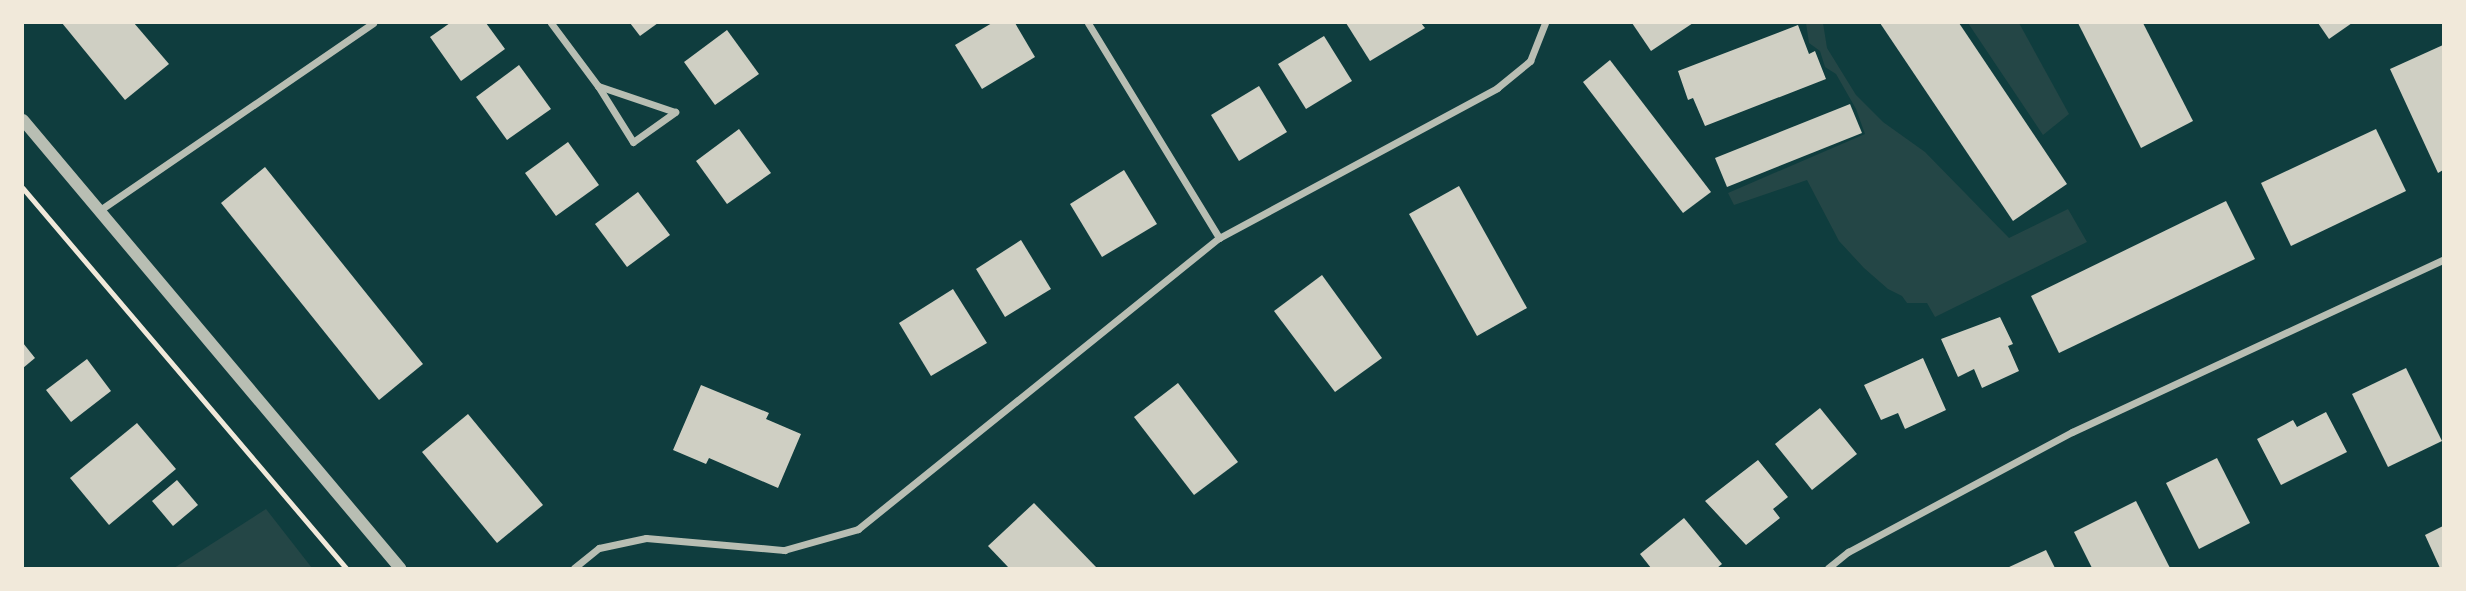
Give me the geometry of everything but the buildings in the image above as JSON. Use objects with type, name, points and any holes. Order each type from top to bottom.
[{"type":"street","points":[[100,210],[373,23]]},
{"type":"street","points":[[551,23],[597,86],[633,142],[675,112],[597,86]]},
{"type":"street","points":[[1088,23],[1219,238]]},
{"type":"street","points":[[574,568],[599,548],[646,538],[784,550],[858,529],[1219,238],[1497,88],[1530,61],[1545,23]]},
{"type":"street","points":[[23,120],[400,568]]},
{"type":"street","points":[[1828,568],[1848,552],[2071,432],[2443,260]]},
{"type":"path","points":[[23,188],[346,568]]},
{"type":"shaded area","points":[[1806,23],[1823,23],[1827,48],[1856,95],[1883,122],[1925,152],[2009,238],[2068,209],[2087,242],[1935,317],[1927,303],[1907,303],[1902,296],[1888,289],[1864,268],[1839,241],[1807,180],[1734,205],[1728,193],[1865,134],[1856,109],[1836,74],[1825,67],[1820,51],[1809,43]]},
{"type":"shaded area","points":[[1968,23],[2019,23],[2069,114],[2043,135]]},
{"type":"shaded area","points":[[266,509],[312,568],[174,568]]}]
